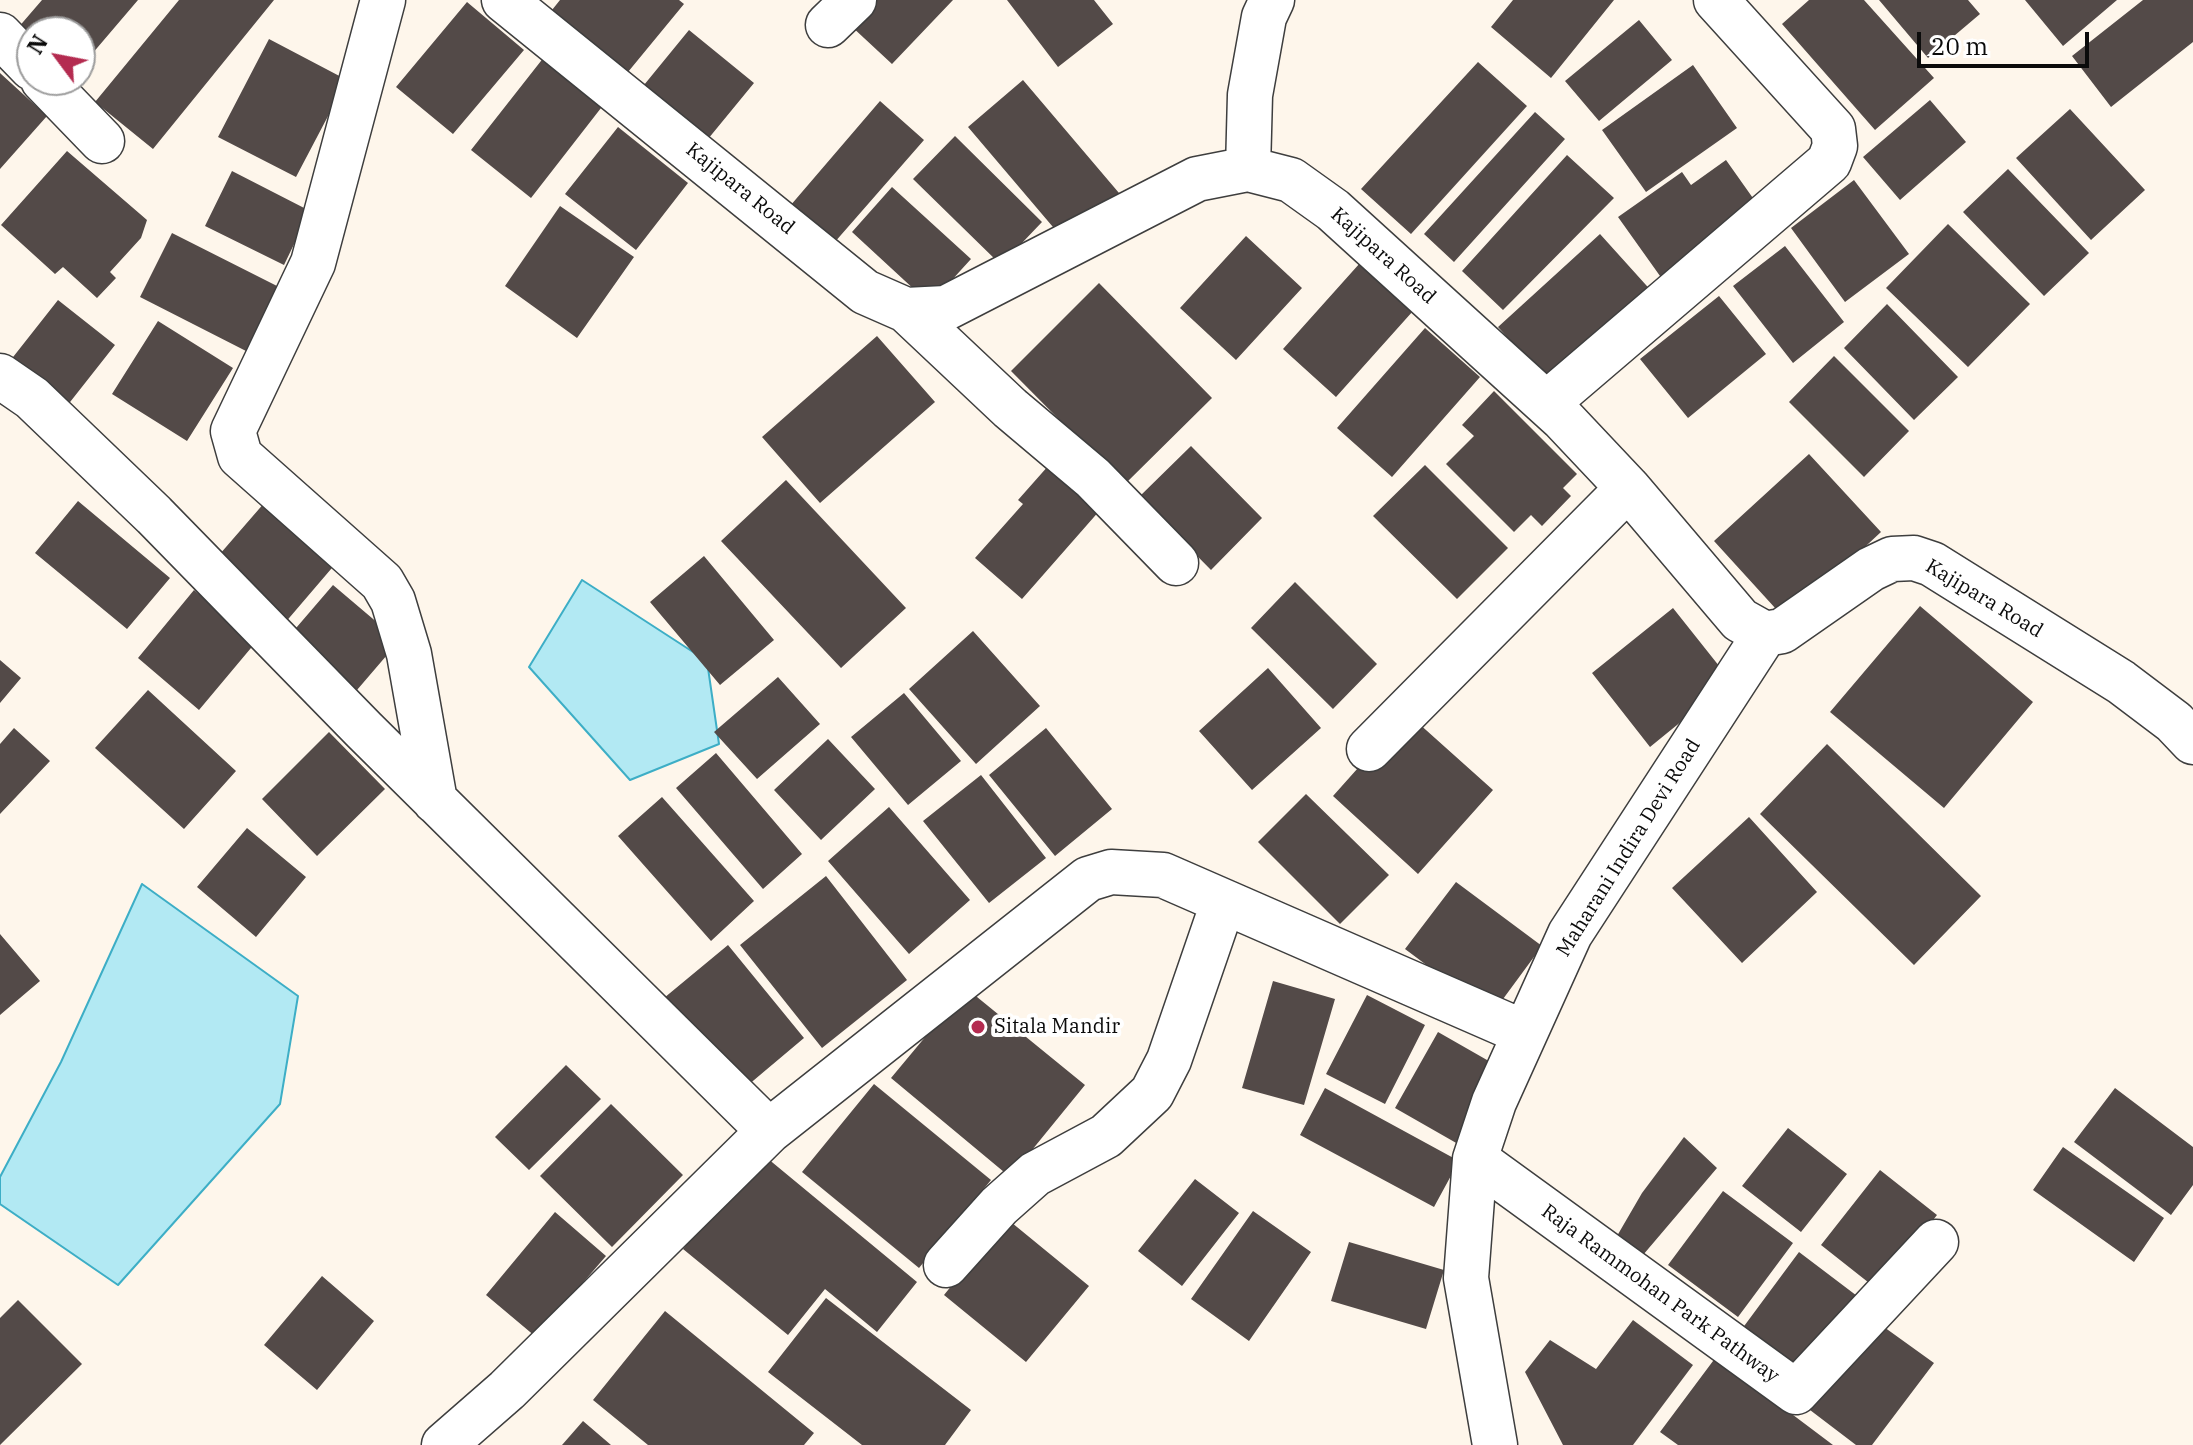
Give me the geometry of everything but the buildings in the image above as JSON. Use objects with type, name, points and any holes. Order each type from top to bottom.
[{"type":"street","points":[[383,0],[313,263],[233,431],[240,456],[382,582],[393,601],[409,654],[435,801]]},
{"type":"street","name":"Kajipara Road","points":[[504,0],[865,292],[906,310],[946,308],[1197,179],[1248,169],[1291,180],[1333,210],[1547,403],[1628,488],[1740,620],[1765,634],[1782,631],[1871,569],[1892,559],[1914,558],[1932,564],[2187,725]]},
{"type":"street","points":[[1547,403],[1829,162],[1835,146],[1833,129],[1716,0]]},
{"type":"street","points":[[1248,169],[1250,95],[1259,6]]},
{"type":"street","points":[[0,35],[16,52]]},
{"type":"street","points":[[58,96],[102,141]]},
{"type":"street","points":[[906,310],[1010,408],[1093,478],[1176,563]]},
{"type":"street","points":[[0,376],[32,398],[154,515],[435,801],[769,1131]]},
{"type":"street","points":[[1369,749],[1628,488]]},
{"type":"street","name":"Maharani Indira Devi Road","points":[[1495,1445],[1466,1278],[1475,1159],[1494,1102],[1570,934],[1765,634]]},
{"type":"street","points":[[444,1445],[518,1379],[769,1131],[1088,879],[1111,872],[1163,875],[1525,1033]]},
{"type":"street","points":[[946,1265],[999,1206],[1035,1174],[1106,1136],[1152,1093],[1169,1060],[1223,903]]},
{"type":"street","name":"Raja Rammohan Park Pathway","points":[[1475,1159],[1796,1392],[1936,1242]]},
{"type":"water","points":[[582,580],[707,661],[719,744],[630,780],[529,667]]},
{"type":"water","points":[[142,884],[298,996],[280,1104],[118,1285],[0,1204],[0,1177],[61,1062]]},
{"type":"place","name":"Sitala Mandir","points":[[978,1027]]}]
